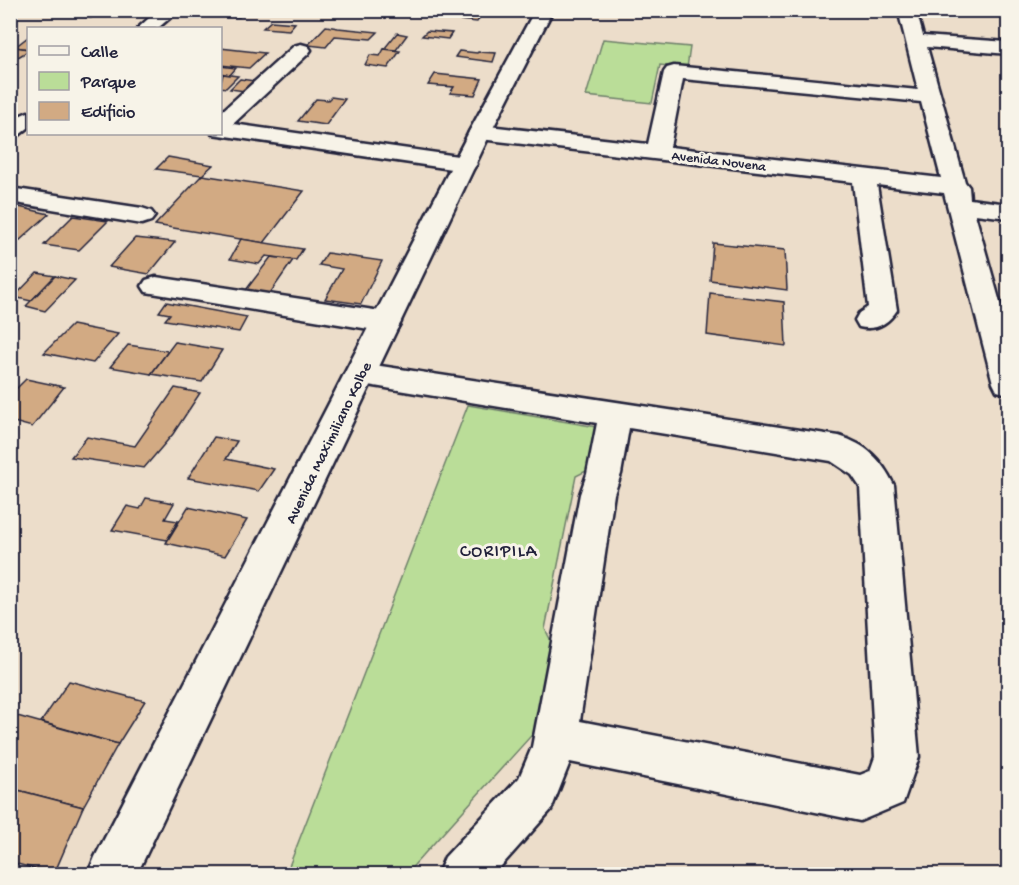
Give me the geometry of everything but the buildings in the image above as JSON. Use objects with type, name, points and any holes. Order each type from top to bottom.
[{"type":"street","points":[[148,27],[170,10]]},
{"type":"street","name":"Avenida Maximiliano Kolbe","points":[[112,874],[480,132],[544,10]]},
{"type":"street","points":[[907,10],[1008,383]]},
{"type":"street","points":[[916,41],[1008,48]]},
{"type":"street","points":[[222,125],[301,50]]},
{"type":"street","points":[[657,153],[674,72],[931,97]]},
{"type":"street","points":[[10,131],[26,107]]},
{"type":"street","points":[[222,127],[465,164]]},
{"type":"street","name":"Avenida Novena","points":[[480,132],[864,177],[959,196],[1008,211]]},
{"type":"street","points":[[864,177],[882,310],[869,320]]},
{"type":"street","points":[[10,195],[142,216]]},
{"type":"street","points":[[156,286],[387,322]]},
{"type":"street","points":[[361,374],[839,449],[864,465],[877,485],[897,757],[887,787],[860,798],[557,738]]},
{"type":"street","points":[[462,874],[535,794],[557,738],[597,494],[604,474],[615,414]]},
{"type":"green space","points":[[603,39],[690,47],[687,68],[660,65],[652,103],[586,96]]},
{"type":"green space","points":[[468,405],[597,427],[590,469],[576,476],[545,629],[556,651],[539,727],[406,874],[286,874]]},
{"type":"district","name":"CORIPILA","points":[[499,550]]}]
